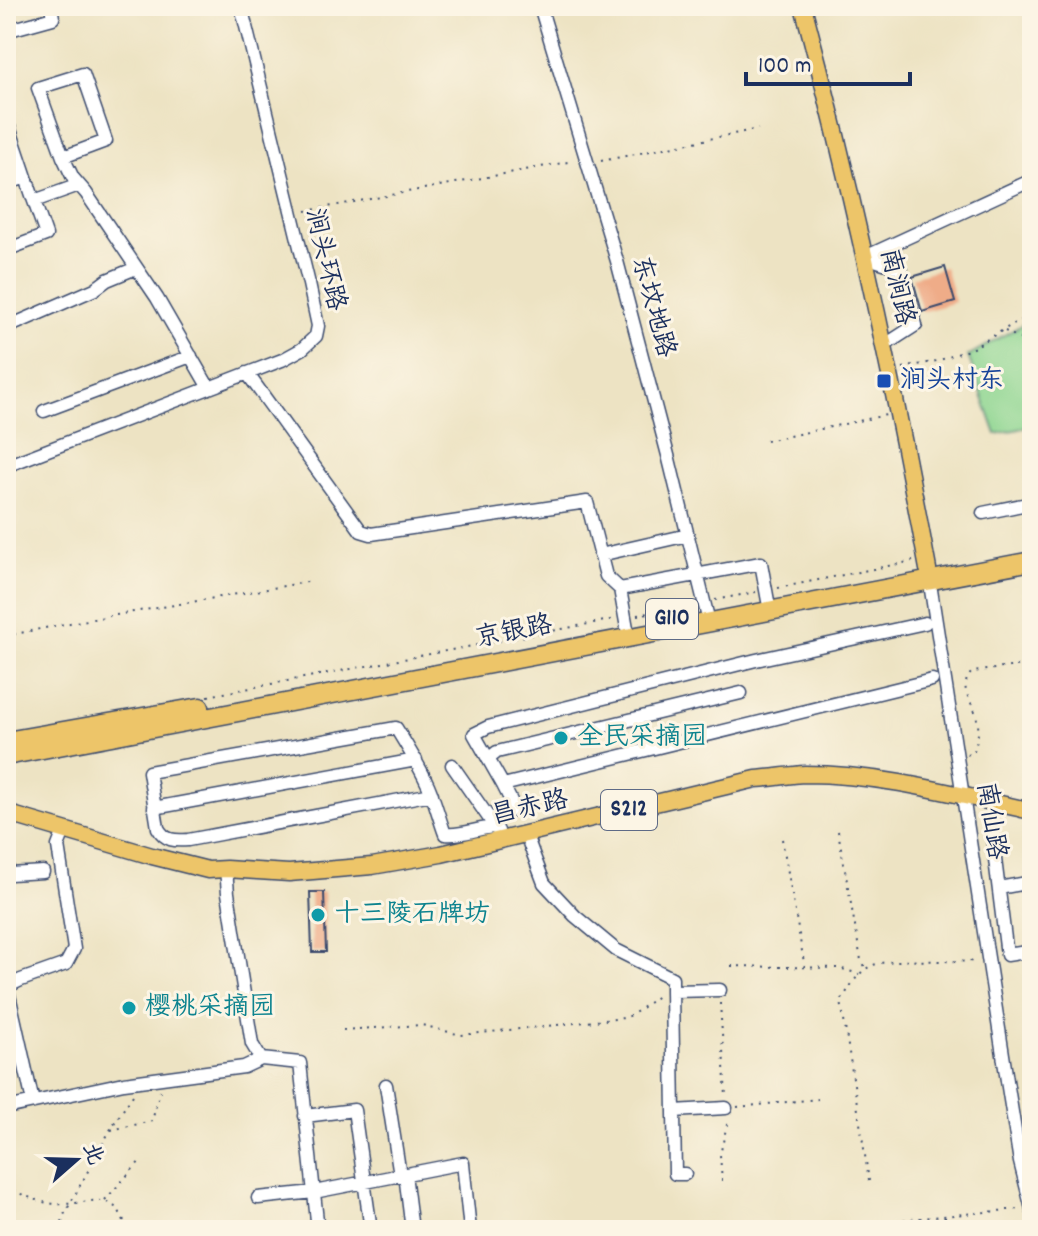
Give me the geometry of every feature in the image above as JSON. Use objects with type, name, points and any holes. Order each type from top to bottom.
[{"type":"highway","name":"京银路","points":[[6,756],[381,675],[1032,550]]},
{"type":"highway","name":"京银路","points":[[416,668],[626,623],[707,612],[767,596],[928,570],[1032,561]]},
{"type":"highway","name":"京银路","points":[[6,741],[381,675]]},
{"type":"main road","name":"南涧路","points":[[803,6],[832,113],[891,371],[928,570]]},
{"type":"main road","name":"昌赤路","points":[[6,813],[208,870],[289,873],[372,866],[441,854],[496,829],[526,835],[756,779],[804,774],[868,779],[1032,811]]},
{"type":"main road","name":"昌赤路","points":[[6,805],[131,844],[226,869]]},
{"type":"street","points":[[6,31],[53,18],[51,6]]},
{"type":"street","name":"涧头环路","points":[[6,466],[282,360],[302,349],[316,336],[318,326],[241,6]]},
{"type":"street","name":"东坟地路","points":[[540,6],[617,261],[707,612]]},
{"type":"street","points":[[63,157],[106,141],[83,74],[38,88],[63,157],[73,178],[157,298],[209,388]]},
{"type":"street","points":[[6,118],[46,235],[6,250]]},
{"type":"street","points":[[6,184],[26,177]]},
{"type":"street","points":[[865,257],[1032,180]]},
{"type":"street","points":[[34,201],[79,185]]},
{"type":"street","points":[[865,257],[900,268],[916,325],[885,345]]},
{"type":"street","points":[[10,326],[136,268]]},
{"type":"street","points":[[44,411],[191,356]]},
{"type":"street","points":[[247,373],[361,531],[371,534],[587,502],[606,576],[620,589],[626,623]]},
{"type":"street","points":[[983,513],[1032,503]]},
{"type":"street","points":[[600,555],[688,535]]},
{"type":"street","points":[[620,589],[761,563],[767,596]]},
{"type":"street","name":"南仙路","points":[[928,570],[989,960],[1026,1157],[1032,1208]]},
{"type":"street","points":[[496,829],[515,809],[474,734],[488,727],[756,660],[925,623]]},
{"type":"street","points":[[503,785],[932,680]]},
{"type":"street","points":[[488,759],[497,752],[741,693]]},
{"type":"street","points":[[432,794],[174,841],[162,835],[158,828],[149,772],[396,728],[432,794],[445,834],[456,836],[480,828],[496,829]]},
{"type":"street","points":[[154,808],[416,760]]},
{"type":"street","points":[[452,765],[496,829]]},
{"type":"street","points":[[990,819],[1007,955]]},
{"type":"street","points":[[33,1102],[7,987],[66,964],[74,949],[58,846],[64,831]]},
{"type":"street","points":[[526,835],[544,883],[575,916],[616,950],[672,978],[675,1174],[685,1174]]},
{"type":"street","points":[[6,864],[10,874],[43,872]]},
{"type":"street","points":[[226,869],[252,1044],[261,1059]]},
{"type":"street","points":[[999,888],[1032,882]]},
{"type":"street","points":[[989,960],[1032,951]]},
{"type":"street","points":[[672,991],[720,990]]},
{"type":"street","points":[[6,1108],[142,1080],[244,1067],[261,1059],[300,1063],[318,1230]]},
{"type":"street","points":[[386,1085],[412,1230]]},
{"type":"street","points":[[674,1111],[729,1108]]},
{"type":"street","points":[[305,1116],[354,1110],[371,1230]]},
{"type":"street","points":[[258,1198],[314,1192],[463,1163],[470,1230]]},
{"type":"path","points":[[306,211],[758,129]]},
{"type":"path","points":[[891,371],[937,361],[971,349],[1032,313]]},
{"type":"path","points":[[1003,330],[1032,345]]},
{"type":"path","points":[[766,441],[899,413]]},
{"type":"path","points":[[381,675],[626,623],[707,612],[767,596],[928,570]]},
{"type":"path","points":[[6,636],[313,581]]},
{"type":"path","points":[[958,756],[974,751],[978,734],[976,714],[964,688],[966,678],[972,672],[1032,664]]},
{"type":"path","points":[[838,831],[861,960],[866,969]]},
{"type":"path","points":[[782,839],[805,968]]},
{"type":"path","points":[[869,1181],[841,1001],[871,966],[893,961],[989,960]]},
{"type":"path","points":[[731,966],[839,968],[861,974]]},
{"type":"path","points":[[720,990],[729,1108],[720,1155],[722,1181]]},
{"type":"path","points":[[343,1030],[422,1025],[461,1035],[624,1018],[661,994],[672,991]]},
{"type":"path","points":[[110,1130],[152,1121],[161,1078]]},
{"type":"path","points":[[60,1230],[64,1215],[110,1130],[142,1080]]},
{"type":"path","points":[[729,1108],[818,1099]]},
{"type":"path","points":[[105,1201],[142,1159]]},
{"type":"path","points":[[6,1188],[49,1204],[105,1201],[117,1207],[127,1230]]},
{"type":"path","points":[[792,1230],[841,1228],[1032,1208]]},
{"type":"path","points":[[945,1216],[946,1230]]},
{"type":"green space","points":[[1032,319],[1032,426],[996,434],[968,356]]},
{"type":"building","points":[[945,267],[955,302],[922,312],[912,277]]},
{"type":"building","name":"十三陵石牌坊","points":[[310,892],[324,892],[326,952],[312,952]]},
{"type":"place","name":"涧头村东","points":[[884,381]]},
{"type":"place","name":"全民采摘园","points":[[561,738]]},
{"type":"place","name":"十三陵石牌坊","points":[[318,915]]},
{"type":"place","name":"樱桃采摘园","points":[[129,1008]]}]
